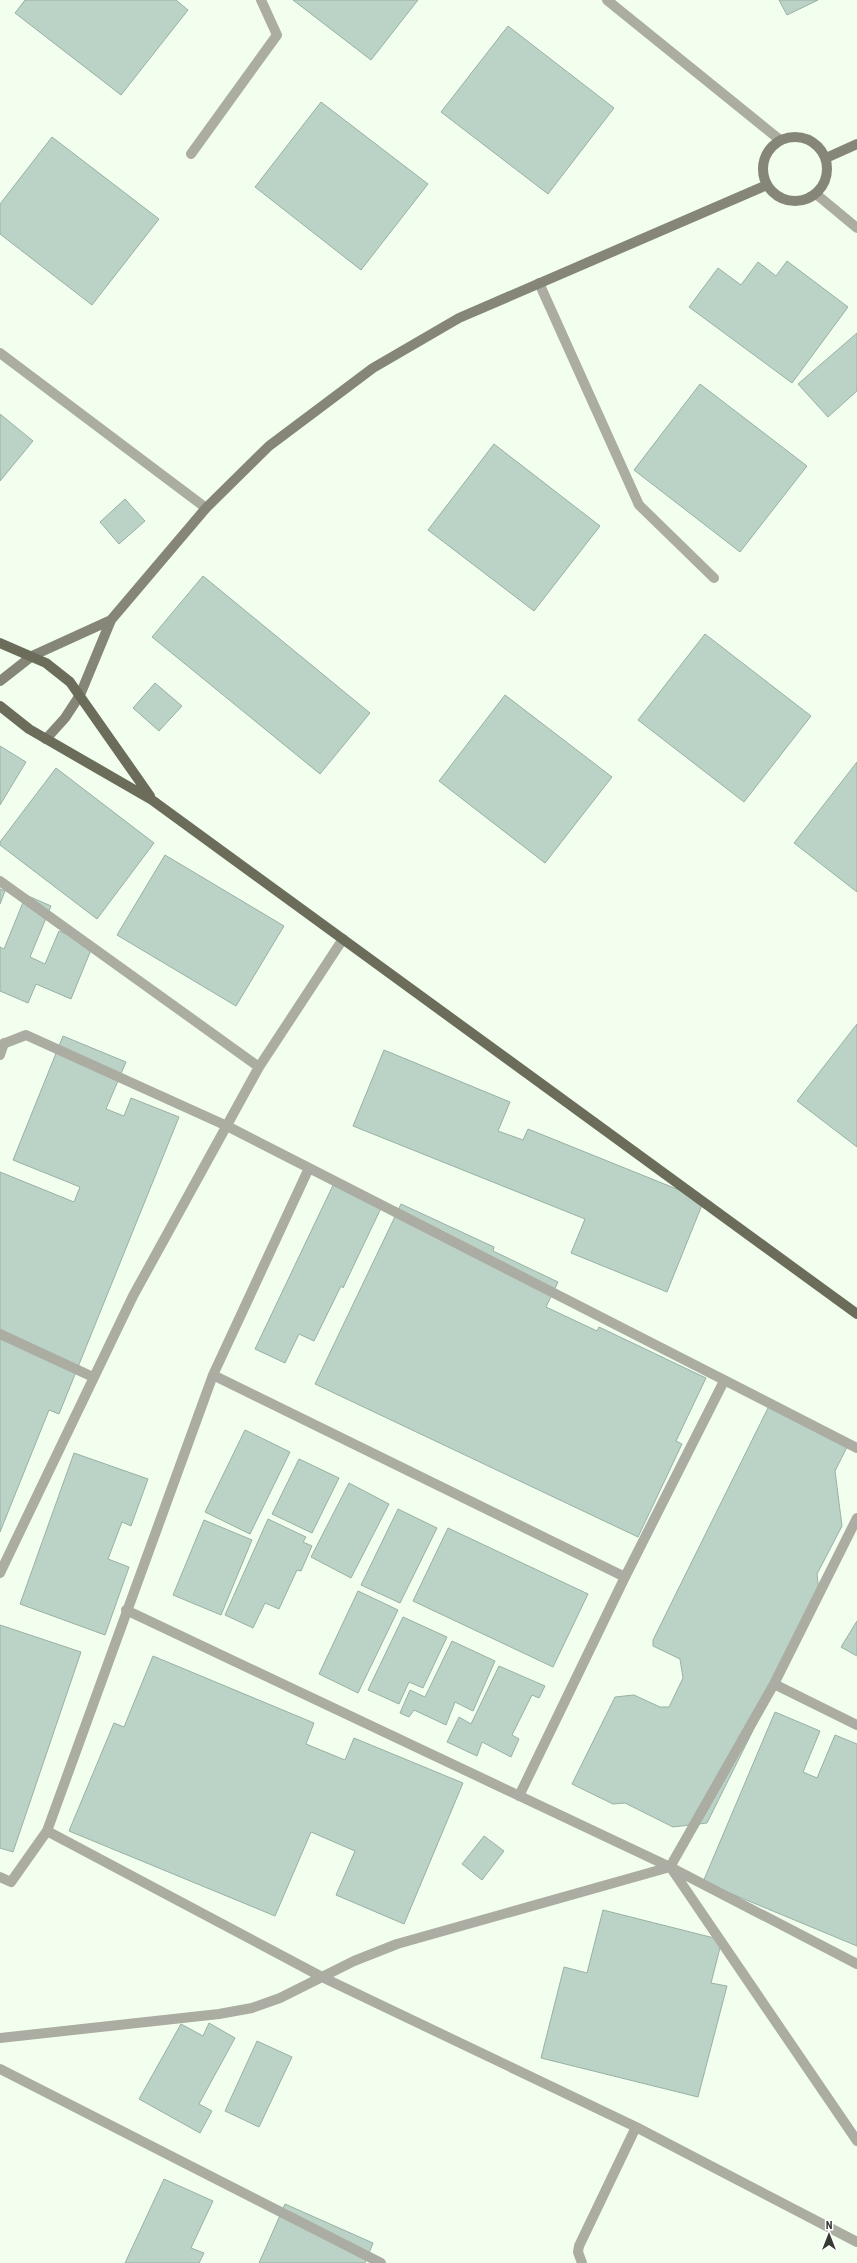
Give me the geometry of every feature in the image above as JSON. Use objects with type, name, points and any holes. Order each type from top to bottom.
[{"type":"main road","points":[[801,137],[812,141],[821,148],[826,158],[827,176],[823,186],[816,194],[806,200],[784,200],[774,194],[767,185],[762,167],[765,157],[771,147],[780,140],[801,137]]},
{"type":"main road","points":[[826,158],[857,144]]},
{"type":"main road","points":[[46,739],[65,718],[80,694],[111,620],[206,508],[269,446],[373,368],[459,318],[767,185]]},
{"type":"main road","points":[[0,681],[32,656],[111,620]]},
{"type":"main road","points":[[0,642],[32,656],[59,671],[80,694],[152,800]]},
{"type":"main road","points":[[0,706],[14,718],[46,739],[152,800],[857,1314]]},
{"type":"street","points":[[191,154],[277,35],[261,0]]},
{"type":"street","points":[[607,0],[780,140]]},
{"type":"street","points":[[816,194],[857,228]]},
{"type":"street","points":[[539,283],[639,505],[714,578]]},
{"type":"street","points":[[0,353],[206,508]]},
{"type":"street","points":[[0,881],[259,1067]]},
{"type":"street","points":[[0,1573],[133,1296],[259,1067],[343,939]]},
{"type":"street","points":[[0,1055],[2,1044],[26,1035],[227,1126],[857,1448]]},
{"type":"street","points":[[0,1877],[11,1882],[47,1832],[126,1610],[213,1375],[309,1168]]},
{"type":"street","points":[[0,1334],[93,1377]]},
{"type":"street","points":[[213,1375],[625,1577]]},
{"type":"street","points":[[519,1796],[625,1577],[724,1381]]},
{"type":"street","points":[[0,2038],[219,2014],[252,2008],[280,1998],[354,1961],[397,1944],[670,1867],[774,1684],[857,1518]]},
{"type":"street","points":[[126,1610],[670,1867],[857,1964]]},
{"type":"street","points":[[774,1684],[857,1725]]},
{"type":"street","points":[[47,1832],[322,1977],[636,2127],[857,2242]]},
{"type":"street","points":[[670,1867],[857,2141]]},
{"type":"street","points":[[0,2069],[381,2263]]},
{"type":"street","points":[[582,2263],[578,2252],[579,2246],[636,2127]]},
{"type":"building","points":[[25,0],[176,0],[188,10],[121,95],[15,13]]},
{"type":"building","points":[[293,0],[418,0],[371,60]]},
{"type":"building","points":[[779,0],[818,0],[787,15]]},
{"type":"building","points":[[508,26],[614,108],[548,194],[441,112]]},
{"type":"building","points":[[321,102],[428,184],[361,270],[255,187]]},
{"type":"building","points":[[52,137],[159,219],[92,305],[0,234],[0,204]]},
{"type":"building","points":[[787,261],[848,307],[792,383],[689,307],[718,268],[741,285],[758,262],[776,276]]},
{"type":"building","points":[[857,333],[857,391],[828,417],[798,384]]},
{"type":"building","points":[[700,384],[807,466],[740,552],[634,470]]},
{"type":"building","points":[[0,414],[33,441],[0,481]]},
{"type":"building","points":[[494,444],[600,526],[534,611],[428,530]]},
{"type":"building","points":[[125,499],[145,521],[119,544],[100,522]]},
{"type":"building","points":[[203,576],[370,713],[320,774],[152,637]]},
{"type":"building","points":[[705,634],[811,716],[744,802],[638,720]]},
{"type":"building","points":[[155,683],[182,706],[159,731],[133,708]]},
{"type":"building","points":[[505,695],[612,777],[545,863],[439,781]]},
{"type":"building","points":[[0,746],[26,762],[0,805]]},
{"type":"building","points":[[857,762],[857,892],[794,843]]},
{"type":"building","points":[[56,768],[154,843],[97,919],[0,845],[0,842]]},
{"type":"building","points":[[165,855],[284,926],[236,1006],[117,935]]},
{"type":"building","points":[[0,889],[5,891],[0,904]]},
{"type":"building","points":[[26,895],[51,906],[30,957],[45,964],[59,931],[93,945],[71,999],[36,984],[28,1003],[0,991],[0,947],[4,949]]},
{"type":"building","points":[[857,1024],[857,1147],[797,1101]]},
{"type":"building","points":[[63,1036],[126,1062],[106,1109],[124,1116],[131,1098],[179,1117],[59,1414],[49,1410],[0,1532],[0,1172],[74,1202],[80,1187],[13,1160]]},
{"type":"building","points":[[384,1050],[510,1102],[498,1131],[523,1140],[528,1129],[704,1200],[667,1292],[571,1253],[585,1219],[353,1126]]},
{"type":"building","points":[[335,1181],[383,1204],[343,1288],[341,1286],[314,1341],[299,1334],[285,1363],[255,1349]]},
{"type":"building","points":[[401,1204],[494,1247],[493,1251],[558,1282],[546,1307],[597,1331],[599,1327],[706,1378],[676,1441],[682,1444],[638,1537],[315,1384]]},
{"type":"building","points":[[769,1406],[848,1445],[835,1471],[842,1526],[817,1574],[819,1591],[785,1666],[707,1823],[673,1827],[625,1803],[613,1804],[572,1784],[615,1697],[634,1695],[660,1707],[669,1707],[683,1678],[680,1659],[653,1646],[653,1640]]},
{"type":"building","points":[[245,1430],[290,1452],[250,1534],[205,1512]]},
{"type":"building","points":[[74,1453],[148,1479],[131,1526],[122,1522],[108,1559],[129,1567],[105,1635],[20,1604]]},
{"type":"building","points":[[299,1459],[339,1478],[312,1533],[272,1514]]},
{"type":"building","points":[[349,1483],[389,1504],[351,1578],[311,1557]]},
{"type":"building","points":[[398,1509],[437,1528],[400,1603],[361,1585]]},
{"type":"building","points":[[268,1519],[306,1537],[303,1542],[312,1546],[301,1571],[297,1570],[279,1609],[265,1603],[253,1628],[225,1615]]},
{"type":"building","points":[[204,1520],[252,1540],[221,1615],[173,1595]]},
{"type":"building","points":[[448,1528],[588,1594],[553,1667],[413,1601]]},
{"type":"building","points":[[358,1591],[398,1610],[358,1693],[319,1674]]},
{"type":"building","points":[[403,1617],[447,1637],[423,1688],[409,1682],[399,1704],[368,1690]]},
{"type":"building","points":[[857,1621],[857,1656],[841,1647]]},
{"type":"building","points":[[0,1625],[81,1652],[13,1852],[0,1848]]},
{"type":"building","points":[[452,1641],[495,1661],[473,1711],[455,1702],[446,1725],[414,1710],[409,1717],[400,1713],[410,1690],[425,1697]]},
{"type":"building","points":[[153,1656],[314,1723],[306,1744],[345,1760],[354,1738],[463,1783],[404,1924],[336,1895],[355,1851],[311,1832],[275,1916],[69,1831],[114,1723],[124,1727]]},
{"type":"building","points":[[499,1666],[545,1686],[539,1698],[532,1695],[512,1735],[519,1739],[511,1757],[482,1742],[477,1756],[447,1742],[459,1717],[471,1724]]},
{"type":"building","points":[[775,1712],[820,1731],[803,1772],[817,1778],[835,1735],[857,1744],[857,1946],[703,1882]]},
{"type":"building","points":[[484,1836],[504,1851],[482,1880],[462,1864]]},
{"type":"building","points":[[603,1910],[722,1940],[711,1983],[727,1986],[698,2097],[541,2058],[564,1967],[587,1973]]},
{"type":"building","points":[[209,2023],[235,2038],[199,2104],[212,2111],[200,2133],[139,2099],[181,2024],[203,2036]]},
{"type":"building","points":[[257,2041],[292,2057],[259,2127],[225,2111]]},
{"type":"building","points":[[164,2179],[213,2201],[191,2248],[204,2253],[199,2263],[125,2263]]},
{"type":"building","points":[[285,2204],[373,2243],[365,2263],[259,2263]]}]
